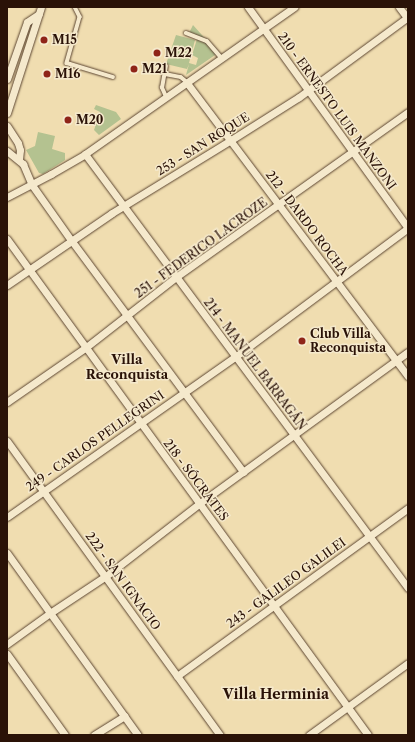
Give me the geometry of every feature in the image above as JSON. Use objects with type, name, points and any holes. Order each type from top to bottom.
[{"type":"street","name":"210 - ERNESTO LUIS MANZONI","points":[[248,7],[265,28],[408,228]]},
{"type":"street","points":[[7,197],[32,185],[85,154],[294,7]]},
{"type":"street","points":[[399,7],[408,18]]},
{"type":"street","points":[[7,79],[27,22],[40,10]]},
{"type":"street","points":[[7,113],[40,10]]},
{"type":"street","name":"253 - SAN ROQUE","points":[[7,285],[123,206],[231,140],[308,90],[408,18]]},
{"type":"street","name":"212 - DARDO ROCHA","points":[[187,83],[408,376]]},
{"type":"street","name":"251 - FEDERICO LACROZE","points":[[7,402],[85,348],[176,277],[408,112]]},
{"type":"street","points":[[7,126],[18,143],[20,150],[19,159]]},
{"type":"street","points":[[7,151],[19,159],[32,185],[71,240],[242,472]]},
{"type":"street","name":"214 - MANUEL BARRAGÁN","points":[[85,154],[408,588]]},
{"type":"street","name":"249 - CARLOS PELLEGRINI","points":[[7,517],[235,356],[408,228]]},
{"type":"street","name":"218 - SÓCRATES","points":[[7,239],[28,270],[200,503],[368,735]]},
{"type":"street","points":[[7,644],[50,613],[106,576],[200,503],[408,352]]},
{"type":"street","name":"222 - SAN IGNACIO","points":[[7,441],[44,490],[220,735]]},
{"type":"street","name":"243 - GALILEO GALILEI","points":[[177,676],[408,508]]},
{"type":"street","points":[[7,553],[138,735]]},
{"type":"street","points":[[7,654],[65,735]]},
{"type":"street","points":[[309,735],[408,663]]},
{"type":"street","points":[[94,735],[124,716]]},
{"type":"lane","points":[[75,7],[80,17],[67,63],[113,77]]},
{"type":"lane","points":[[186,34],[207,41],[222,57]]},
{"type":"lane","points":[[166,66],[162,91],[166,98]]},
{"type":"lane","points":[[165,74],[181,77],[187,83]]},
{"type":"green space","points":[[193,25],[218,53],[186,75],[189,64],[187,69],[166,64],[176,35],[195,40],[189,63],[196,65],[198,58],[192,55],[197,39],[188,35]]},
{"type":"green space","points":[[96,105],[116,112],[121,119],[99,135],[94,130],[100,112],[94,109]]},
{"type":"green space","points":[[38,132],[55,136],[52,149],[65,153],[65,160],[43,174],[39,173],[26,150],[35,146]]},
{"type":"place","name":"M15","points":[[44,40]]},
{"type":"place","name":"M22","points":[[157,53]]},
{"type":"place","name":"M21","points":[[134,69]]},
{"type":"place","name":"M16","points":[[47,74]]},
{"type":"place","name":"M20","points":[[68,120]]},
{"type":"place","name":"Club Villa Reconquista","points":[[302,341]]},
{"type":"district","name":"Villa Reconquista","points":[[127,368]]},
{"type":"district","name":"Villa Herminia","points":[[276,694]]}]
